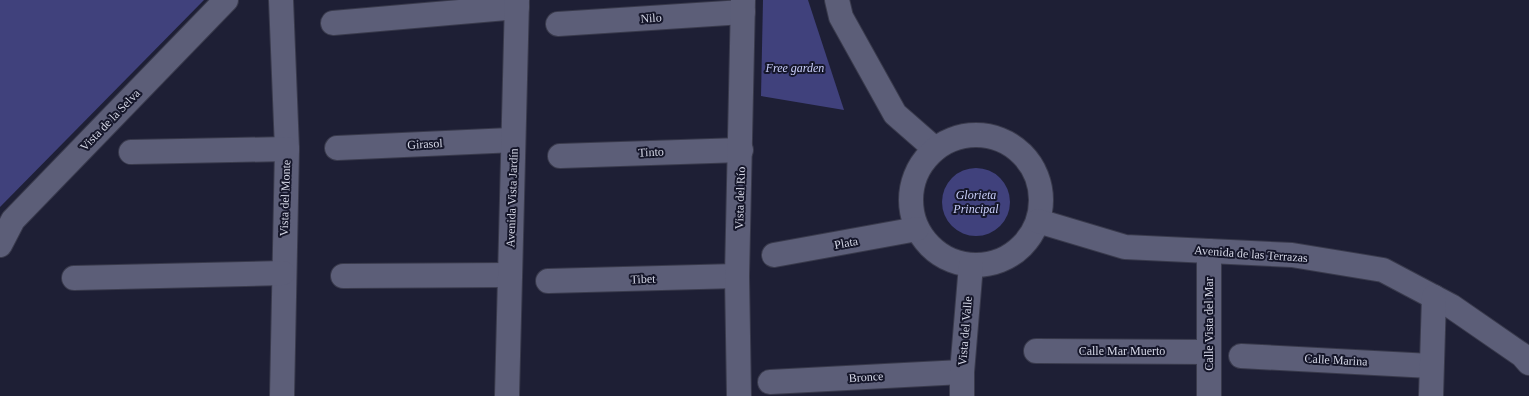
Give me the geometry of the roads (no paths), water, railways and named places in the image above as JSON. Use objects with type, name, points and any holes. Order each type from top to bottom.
[{"type":"street","name":"Vista de la Selva","points":[[0,245],[13,220],[226,0]]},
{"type":"street","name":"Vista del Monte","points":[[281,0],[287,149],[282,396]]},
{"type":"street","points":[[837,0],[841,17],[896,114],[935,149]]},
{"type":"street","points":[[333,23],[517,4]]},
{"type":"street","name":"Avenida Vista Jardín","points":[[506,396],[517,4]]},
{"type":"street","name":"Nilo","points":[[558,24],[743,6]]},
{"type":"street","name":"Vista del Río","points":[[739,396],[737,276],[743,6]]},
{"type":"street","points":[[974,135],[995,137],[1014,146],[1029,161],[1038,180],[1042,200],[1038,221],[1028,240],[1012,254],[992,263],[971,265],[949,260],[930,247],[917,230],[911,208],[912,186],[920,166],[935,149],[953,139],[974,135]]},
{"type":"street","name":"Girasol","points":[[337,148],[513,140]]},
{"type":"street","points":[[131,152],[287,149]]},
{"type":"street","name":"Tinto","points":[[560,156],[741,150]]},
{"type":"street","name":"Avenida de las Terrazas","points":[[1038,221],[1125,246],[1292,254],[1383,270],[1434,297],[1514,350],[1529,363]]},
{"type":"street","name":"Plata","points":[[774,255],[917,230]]},
{"type":"street","name":"Calle Vista del Mar","points":[[1208,396],[1209,251]]},
{"type":"street","name":"Vista del Valle","points":[[962,396],[962,372],[971,265]]},
{"type":"street","points":[[74,278],[283,273]]},
{"type":"street","points":[[343,276],[509,275]]},
{"type":"street","name":"Tibet","points":[[548,281],[737,276]]},
{"type":"street","points":[[1431,396],[1434,297]]},
{"type":"street","name":"Calle Mar Muerto","points":[[1036,351],[1209,352]]},
{"type":"street","name":"Calle Marina","points":[[1241,356],[1431,366]]},
{"type":"street","name":"Bronce","points":[[770,382],[962,372]]},
{"type":"park label","name":"Free garden","points":[[795,68]]},
{"type":"park label","name":"Glorieta Principal","points":[[976,202]]}]
